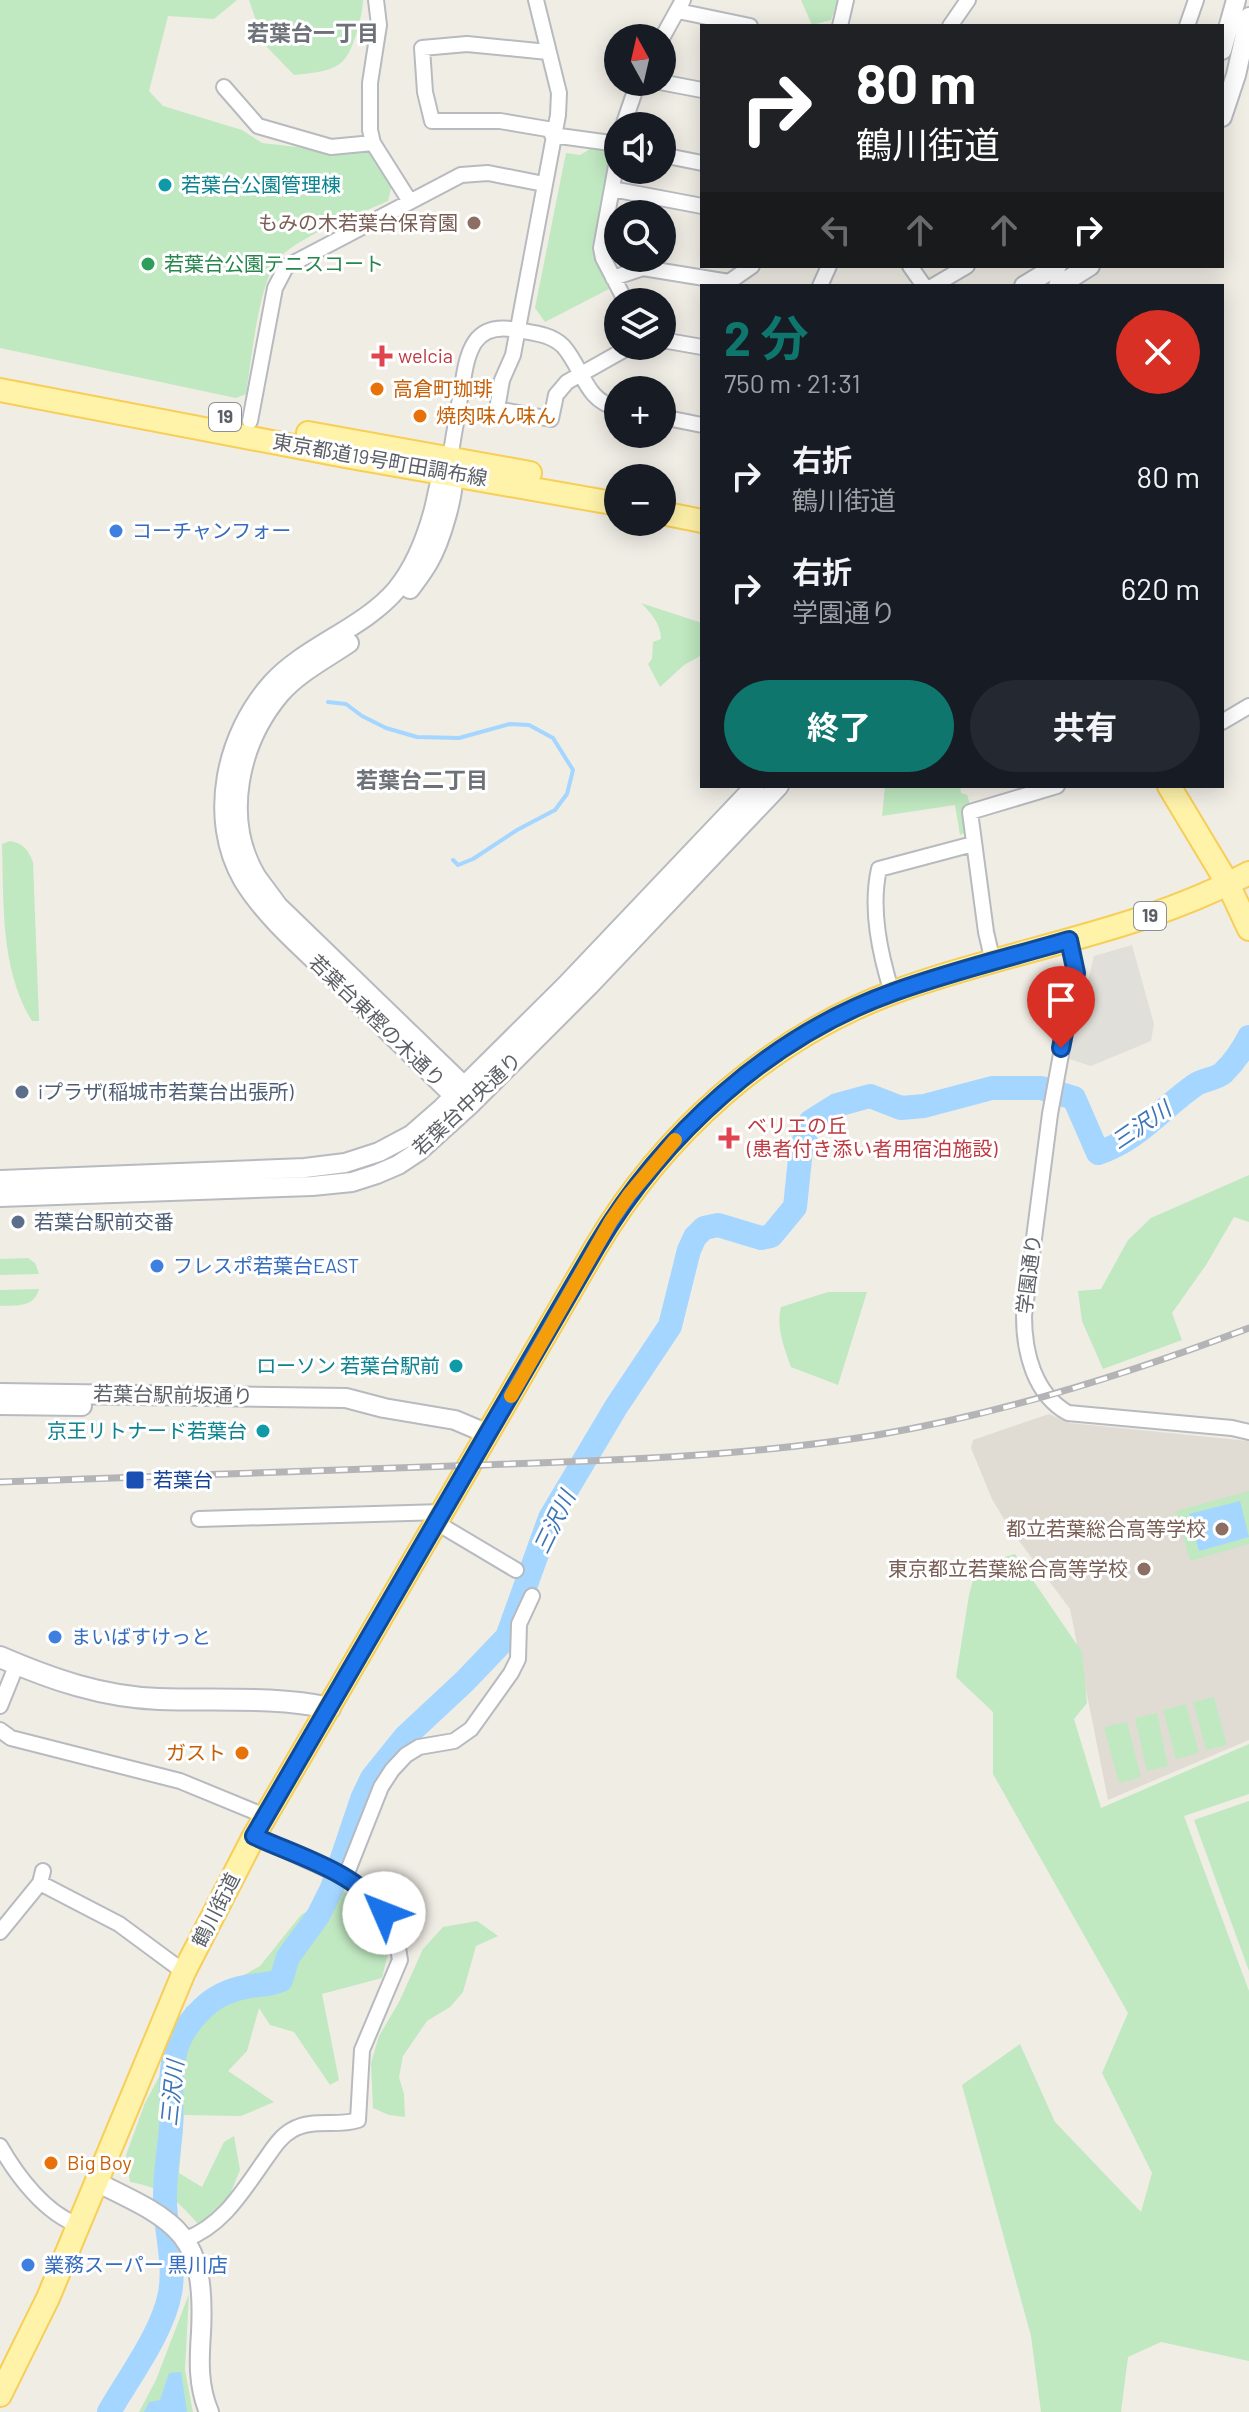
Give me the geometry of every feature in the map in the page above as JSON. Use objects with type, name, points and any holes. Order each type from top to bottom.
[{"type":"main road","name":"東京都道19号町田調布線","points":[[0,375],[250,421],[449,469],[604,487]]},
{"type":"main road","name":"東京都道19号町田調布線","points":[[0,390],[449,469],[604,501]]},
{"type":"main road","points":[[676,500],[700,505]]},
{"type":"main road","points":[[676,516],[700,521]]},
{"type":"main road","points":[[1170,788],[1228,884],[1249,929]]},
{"type":"main road","name":"鶴川街道","points":[[0,2395],[48,2298],[184,1972],[259,1826],[611,1221],[672,1143],[766,1061],[846,1013],[892,993],[1164,911],[1249,873]]},
{"type":"main road","points":[[9,1660],[59,1681],[114,1695],[157,1699],[285,1700],[330,1708]]},
{"type":"street","points":[[376,0],[379,25],[370,99],[370,130],[373,143],[409,200]]},
{"type":"street","points":[[536,0],[559,93],[558,115],[513,355],[502,380],[497,409],[551,419],[556,395],[567,382],[606,360]]},
{"type":"street","points":[[840,24],[846,0]]},
{"type":"street","points":[[951,24],[968,0]]},
{"type":"street","points":[[1188,24],[1196,0]]},
{"type":"street","points":[[1224,43],[1236,0]]},
{"type":"street","points":[[670,24],[681,6],[743,24]]},
{"type":"street","points":[[1224,111],[1249,18]]},
{"type":"street","points":[[548,52],[467,44],[422,48],[425,92],[432,121],[500,121],[604,141]]},
{"type":"street","points":[[676,85],[700,90]]},
{"type":"street","points":[[224,87],[258,126],[331,147],[373,143]]},
{"type":"street","points":[[676,158],[700,163]]},
{"type":"street","points":[[250,421],[275,288],[286,267],[461,175],[488,173],[544,184]]},
{"type":"street","points":[[613,184],[601,248],[618,288]]},
{"type":"street","points":[[612,189],[700,206]]},
{"type":"street","points":[[613,278],[643,268],[729,282],[749,268]]},
{"type":"street","points":[[936,284],[964,268]]},
{"type":"street","points":[[1027,284],[1054,268]]},
{"type":"street","points":[[1061,284],[1087,268]]},
{"type":"street","points":[[449,469],[468,351],[480,336],[491,329],[504,327],[552,337],[568,353],[590,393],[604,403]]},
{"type":"street","points":[[676,342],[700,347]]},
{"type":"street","points":[[676,420],[700,425]]},
{"type":"street","name":"若葉台東樫の木通り","points":[[449,469],[416,558],[397,588],[369,615],[297,662],[273,683],[243,722],[229,761],[225,801],[229,842],[242,878],[268,914],[472,1103]]},
{"type":"street","points":[[1224,721],[1249,706]]},
{"type":"street","name":"若葉台中央通り","points":[[0,1180],[305,1168],[345,1163],[379,1152],[411,1135],[458,1091],[565,986],[753,788]]},
{"type":"street","name":"若葉台中央通り","points":[[0,1197],[312,1186],[352,1182],[398,1165],[419,1151],[472,1103],[684,888],[777,788]]},
{"type":"street","points":[[993,962],[970,812],[1022,791],[1043,788]]},
{"type":"street","points":[[892,993],[884,966],[874,892],[879,869],[973,844]]},
{"type":"street","name":"学園通り","points":[[1069,940],[1076,973],[1056,1074],[1024,1316],[1024,1337],[1029,1359],[1042,1390],[1056,1407],[1068,1413],[1249,1432]]},
{"type":"street","name":"若葉台駅前坂通り","points":[[0,1393],[346,1398],[384,1408]]},
{"type":"street","name":"若葉台駅前坂通り","points":[[0,1405],[358,1411],[384,1408]]},
{"type":"street","points":[[384,1408],[455,1420],[488,1434]]},
{"type":"street","points":[[199,1519],[440,1518],[516,1570]]},
{"type":"street","points":[[344,1877],[381,1787],[392,1770],[419,1747],[454,1741],[471,1729],[511,1673],[518,1659],[519,1624],[532,1596]]},
{"type":"street","points":[[0,1706],[9,1660]]},
{"type":"street","points":[[0,1730],[11,1738],[180,1781],[374,1897],[395,1929],[400,1960],[362,2050],[358,2120],[350,2123],[319,2122],[293,2129],[278,2141],[220,2219],[206,2231],[185,2237]]},
{"type":"street","points":[[0,1932],[41,1877],[119,1924],[184,1972]]},
{"type":"street","points":[[0,2146],[14,2170],[61,2219],[78,2225]]},
{"type":"street","points":[[96,2182],[152,2209],[185,2237],[201,2280],[199,2370],[209,2412]]},
{"type":"shaded area","points":[[1132,945],[1154,1024],[1151,1041],[1091,1066],[1069,1059],[1094,956]]},
{"type":"shaded area","name":"東京都立若葉総合高等学校","points":[[1049,1414],[1070,1423],[1249,1441],[1249,1740],[1108,1800],[1070,1609],[1010,1529],[992,1499],[971,1448],[973,1440]]},
{"type":"green space","points":[[0,0],[237,0],[214,19],[168,16],[149,91],[163,106],[242,130],[262,143],[350,153],[369,149],[392,184],[388,201],[315,234],[279,258],[261,302],[246,394],[236,398],[0,348]]},
{"type":"green space","points":[[249,0],[363,0],[357,32],[343,61],[326,70],[294,75],[264,44]]},
{"type":"green space","points":[[801,0],[838,0],[831,20],[812,24]]},
{"type":"green space","points":[[595,146],[604,148],[604,184],[593,247],[596,262],[609,288],[545,322],[535,308],[566,153],[580,155]]},
{"type":"green space","points":[[641,603],[700,622],[700,656],[684,665],[660,687],[648,664],[652,659],[653,642],[661,639],[655,619]]},
{"type":"green space","points":[[885,788],[960,788],[970,804],[964,807],[966,832],[960,835],[955,805],[882,816]]},
{"type":"green space","points":[[10,841],[24,848],[33,862],[39,1021],[32,1021],[22,1001],[9,958],[2,844]]},
{"type":"green space","points":[[1249,1175],[1249,1222],[1234,1217],[1206,1265],[1172,1313],[1182,1340],[1103,1369],[1082,1321],[1078,1291],[1101,1289],[1128,1240],[1151,1218]]},
{"type":"green space","points":[[28,1258],[35,1263],[39,1274],[0,1275],[0,1259]]},
{"type":"green space","points":[[39,1289],[29,1302],[0,1306],[0,1290]]},
{"type":"green space","points":[[828,1292],[867,1292],[838,1385],[791,1367],[780,1330],[781,1307]]},
{"type":"green space","points":[[1249,1491],[1249,1544],[1190,1561],[1176,1511]]},
{"type":"green space","points":[[1015,1554],[1082,1652],[1087,1703],[1074,1719],[1101,1808],[1249,1744],[1249,1794],[1184,1816],[1249,1991],[1249,2361],[1161,2342],[1128,2357],[1121,2412],[1041,2412],[1031,2336],[962,2085],[1020,2044],[1055,2122],[1141,2212],[1152,2173],[1102,2073],[1128,2013],[993,1774],[993,1712],[956,1677],[977,1565]]},
{"type":"green space","points":[[1214,1697],[1227,1745],[1206,1750],[1193,1702]]},
{"type":"green space","points":[[1186,1704],[1199,1753],[1176,1759],[1163,1710]]},
{"type":"green space","points":[[1157,1713],[1168,1766],[1147,1771],[1135,1718]]},
{"type":"green space","points":[[1127,1722],[1141,1777],[1119,1783],[1104,1727]]},
{"type":"green space","points":[[1249,1801],[1249,1971],[1194,1820]]},
{"type":"green space","points":[[342,1890],[366,1907],[391,1941],[382,1978],[322,1994],[339,2080],[330,2085],[294,2032],[270,2025],[259,2008],[247,2051],[228,2071],[274,2102],[241,2116],[184,2115],[179,2173],[202,2187],[224,2142],[234,2136],[240,2170],[221,2216],[199,2225],[169,2196],[130,2182],[126,2155],[145,2103],[173,2051],[186,2007],[260,1966],[301,1915]]},
{"type":"green space","points":[[477,1921],[498,1936],[476,1946],[463,1992],[450,2007],[427,2021],[403,2056],[399,2077],[404,2094],[405,2117],[389,2115],[373,2108],[371,2063],[379,2036],[399,2002],[423,1949],[443,1927]]},
{"type":"green space","points":[[189,2294],[185,2370],[193,2412],[139,2412],[156,2380]]},
{"type":"water","points":[[1240,1501],[1249,1537],[1199,1551],[1189,1514]]},
{"type":"water","points":[[181,2372],[187,2412],[144,2412],[149,2402],[160,2400],[169,2373]]},
{"type":"waterway","points":[[328,702],[346,704],[386,728],[417,737],[459,738],[510,724],[529,725],[553,738],[573,770],[567,794],[555,810],[473,859],[458,865],[453,860]]},
{"type":"waterway","name":"三沢川","points":[[109,2412],[153,2339],[170,2293],[172,2269],[165,2187],[171,2128],[171,2079],[181,2037],[202,2009],[217,1998],[239,1988],[281,1980],[288,1957],[318,1916],[332,1888],[372,1778],[405,1737],[507,1637],[550,1518],[616,1407],[670,1326],[695,1237],[704,1228],[718,1225],[761,1238],[771,1236],[795,1207],[801,1149],[810,1122],[837,1105],[870,1096],[901,1108],[924,1106],[992,1088],[1041,1088],[1074,1098],[1098,1153],[1138,1132],[1195,1085],[1223,1073],[1249,1037]]},
{"type":"railway","points":[[0,1482],[612,1460],[718,1454],[824,1443],[925,1426],[1019,1404],[1158,1361],[1249,1328]]},
{"type":"slow traffic","points":[[511,1396],[611,1221],[675,1140]]},
{"type":"place","name":"若葉台公園管理棟","points":[[165,185]]},
{"type":"place","name":"もみの木若葉台保育園","points":[[474,223]]},
{"type":"place","name":"若葉台公園テニスコート","points":[[148,264]]},
{"type":"place","name":"welcia","points":[[382,356]]},
{"type":"place","name":"高倉町珈琲","points":[[377,389]]},
{"type":"place","name":"焼肉味ん味ん","points":[[420,416]]},
{"type":"place","name":"コーチャンフォー","points":[[116,531]]},
{"type":"place","name":"iプラザ(稲城市若葉台出張所)","points":[[22,1092]]},
{"type":"place","name":"ベリエの丘 (患者付き添い者用宿泊施設)","points":[[729,1138]]},
{"type":"place","name":"若葉台駅前交番","points":[[18,1222]]},
{"type":"place","name":"フレスポ若葉台EAST","points":[[157,1266]]},
{"type":"place","name":"ローソン 若葉台駅前","points":[[456,1366]]},
{"type":"place","name":"京王リトナード若葉台","points":[[263,1431]]},
{"type":"place","name":"若葉台","points":[[135,1480]]},
{"type":"place","name":"都立若葉総合高等学校","points":[[1222,1529]]},
{"type":"place","name":"東京都立若葉総合高等学校","points":[[1144,1569]]},
{"type":"place","name":"まいばすけっと","points":[[55,1637]]},
{"type":"place","name":"ガスト","points":[[242,1753]]},
{"type":"place","name":"Big Boy","points":[[51,2163]]},
{"type":"place","name":"業務スーパー 黒川店","points":[[28,2265]]},
{"type":"district","name":"若葉台一丁目","points":[[313,33]]},
{"type":"district","name":"若葉台二丁目","points":[[422,780]]},
{"type":"route","points":[[384,1913],[374,1897],[345,1878],[254,1836],[611,1221],[629,1195],[672,1143],[720,1098],[802,1037],[892,993],[1069,940],[1076,973],[1061,1048]]}]
